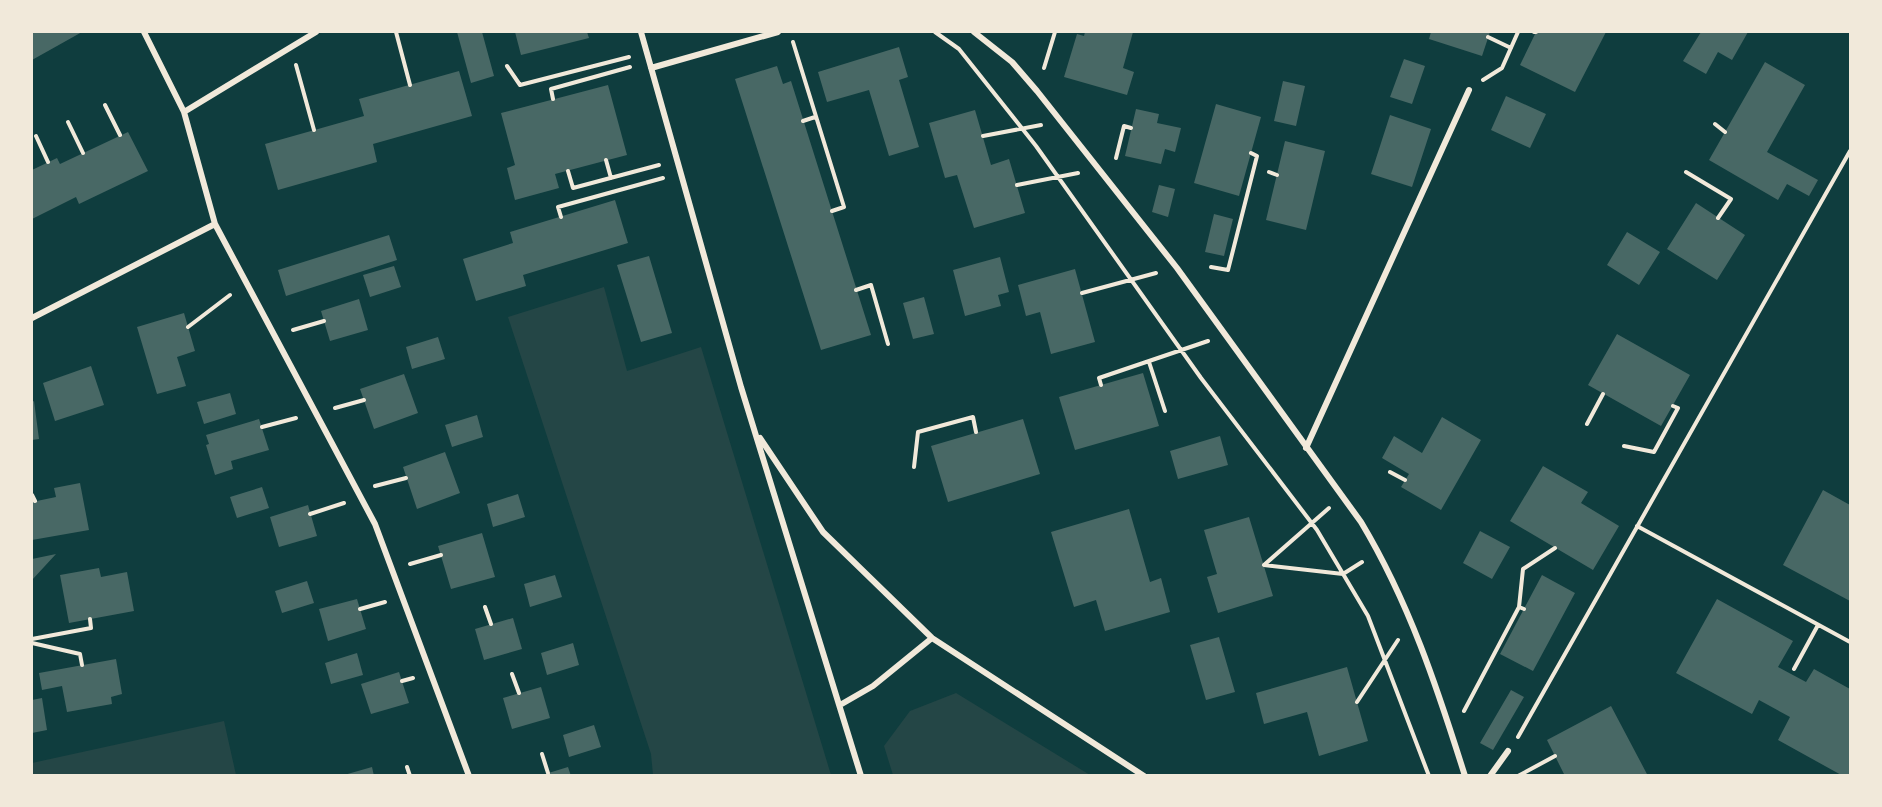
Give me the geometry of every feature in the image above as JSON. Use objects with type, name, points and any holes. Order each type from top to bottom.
[{"type":"street","points":[[144,32],[184,112],[215,224],[359,494],[393,569],[469,776]]},
{"type":"street","points":[[184,112],[316,32]]},
{"type":"street","points":[[641,32],[756,431],[861,776]]},
{"type":"street","points":[[650,65],[778,32]]},
{"type":"street","points":[[974,32],[1012,62],[1037,91],[1177,268],[1343,496],[1379,552],[1412,619],[1465,776]]},
{"type":"street","points":[[1306,448],[1469,90]]},
{"type":"street","points":[[32,318],[215,224]]},
{"type":"street","points":[[756,431],[823,532],[932,638],[1144,776]]},
{"type":"street","points":[[840,705],[873,686],[932,638]]},
{"type":"street","points":[[1490,776],[1508,751]]},
{"type":"path","points":[[396,32],[410,85]]},
{"type":"path","points":[[790,32],[844,207],[832,211]]},
{"type":"path","points":[[935,32],[959,49],[1022,129],[1182,351],[1312,523],[1368,616],[1429,776]]},
{"type":"path","points":[[1037,91],[1055,32]]},
{"type":"path","points":[[1469,90],[1502,68],[1518,32]]},
{"type":"path","points":[[1488,37],[1511,48]]},
{"type":"path","points":[[291,47],[314,130]]},
{"type":"path","points":[[507,66],[520,85],[647,52]]},
{"type":"path","points":[[553,99],[551,89],[650,65]]},
{"type":"path","points":[[105,105],[120,135]]},
{"type":"path","points":[[804,121],[815,117]]},
{"type":"path","points":[[68,122],[82,153]]},
{"type":"path","points":[[983,136],[1060,122]]},
{"type":"path","points":[[1715,124],[1725,132]]},
{"type":"path","points":[[1109,183],[1124,126],[1131,128]]},
{"type":"path","points":[[36,136],[48,162]]},
{"type":"path","points":[[1508,751],[1851,150]]},
{"type":"path","points":[[1211,267],[1228,270],[1257,156],[1251,153]]},
{"type":"path","points":[[606,160],[611,178]]},
{"type":"path","points":[[568,171],[573,188],[677,160]]},
{"type":"path","points":[[1017,185],[1097,169]]},
{"type":"path","points":[[1269,172],[1277,175]]},
{"type":"path","points":[[1686,172],[1731,199],[1718,218]]},
{"type":"path","points":[[561,217],[558,207],[681,173]]},
{"type":"path","points":[[1082,293],[1177,268]]},
{"type":"path","points":[[188,327],[246,282]]},
{"type":"path","points":[[856,290],[871,285],[888,344]]},
{"type":"path","points":[[274,335],[324,321]]},
{"type":"path","points":[[1101,385],[1099,378],[1226,335]]},
{"type":"path","points":[[1149,362],[1165,411]]},
{"type":"path","points":[[1587,424],[1603,394]]},
{"type":"path","points":[[262,428],[364,400]]},
{"type":"path","points":[[1624,446],[1654,452],[1678,408],[1673,406]]},
{"type":"path","points":[[914,467],[918,432],[972,417],[976,432]]},
{"type":"path","points":[[1390,472],[1405,480]]},
{"type":"path","points":[[310,514],[406,478]]},
{"type":"path","points":[[32,495],[34,501]]},
{"type":"path","points":[[1343,496],[1264,565],[1343,573],[1379,552]]},
{"type":"path","points":[[1637,526],[1851,642]]},
{"type":"path","points":[[1452,735],[1518,607],[1523,569],[1555,548]]},
{"type":"path","points":[[393,569],[441,555]]},
{"type":"path","points":[[485,607],[491,624]]},
{"type":"path","points":[[1518,607],[1524,609]]},
{"type":"path","points":[[32,641],[91,628],[90,619]]},
{"type":"path","points":[[1357,702],[1412,619]]},
{"type":"path","points":[[1794,669],[1818,625]]},
{"type":"path","points":[[32,641],[80,654],[82,665]]},
{"type":"path","points":[[512,674],[519,693]]},
{"type":"path","points":[[542,754],[548,773]]},
{"type":"path","points":[[1518,776],[1555,756]]},
{"type":"path","points":[[407,767],[410,776]]},
{"type":"shaded area","points":[[604,287],[627,371],[701,347],[831,775],[653,775],[651,754],[508,317]]},
{"type":"shaded area","points":[[956,693],[1090,775],[893,775],[884,746],[910,711]]},
{"type":"shaded area","points":[[224,721],[236,775],[32,775],[32,763]]},
{"type":"building","points":[[32,32],[82,32],[32,60]]},
{"type":"building","points":[[457,32],[482,32],[494,76],[471,83]]},
{"type":"building","points":[[515,32],[587,32],[589,38],[521,55]]},
{"type":"building","points":[[1085,32],[1133,32],[1123,68],[1134,72],[1127,95],[1064,77],[1077,34],[1084,36]]},
{"type":"building","points":[[1431,32],[1490,32],[1482,56],[1429,39]]},
{"type":"building","points":[[1536,32],[1606,32],[1575,92],[1520,65]]},
{"type":"building","points":[[1701,32],[1748,32],[1732,60],[1718,52],[1706,74],[1683,61]]},
{"type":"building","points":[[899,47],[908,77],[899,80],[919,147],[889,156],[869,90],[827,102],[818,72]]},
{"type":"building","points":[[1404,59],[1425,66],[1412,104],[1390,97]]},
{"type":"building","points":[[1765,62],[1805,85],[1767,152],[1818,180],[1809,196],[1787,184],[1778,200],[1709,160]]},
{"type":"building","points":[[777,66],[783,84],[791,81],[871,335],[821,350],[735,79]]},
{"type":"building","points":[[459,71],[472,116],[373,144],[377,162],[278,190],[265,144],[364,116],[359,99]]},
{"type":"building","points":[[1283,81],[1305,86],[1296,126],[1274,121]]},
{"type":"building","points":[[608,85],[627,155],[555,174],[559,188],[515,200],[507,168],[515,165],[501,113]]},
{"type":"building","points":[[1506,96],[1546,114],[1530,148],[1491,130]]},
{"type":"building","points":[[1216,104],[1261,117],[1239,196],[1194,183]]},
{"type":"building","points":[[1136,109],[1159,114],[1157,123],[1181,128],[1175,152],[1165,149],[1161,164],[1125,156]]},
{"type":"building","points":[[975,110],[991,165],[1009,159],[1025,213],[974,228],[957,175],[945,178],[929,123]]},
{"type":"building","points":[[1390,115],[1431,129],[1412,187],[1371,174]]},
{"type":"building","points":[[128,132],[148,171],[79,204],[76,197],[32,219],[32,170],[57,158],[60,164]]},
{"type":"building","points":[[1285,141],[1325,151],[1306,230],[1266,220]]},
{"type":"building","points":[[1159,185],[1175,189],[1168,217],[1152,212]]},
{"type":"building","points":[[615,200],[628,243],[523,275],[526,286],[476,301],[463,259],[513,243],[510,232]]},
{"type":"building","points":[[1696,203],[1745,235],[1717,280],[1667,249]]},
{"type":"building","points":[[1214,214],[1233,219],[1224,256],[1205,252]]},
{"type":"building","points":[[1627,232],[1660,252],[1639,285],[1607,265]]},
{"type":"building","points":[[389,235],[397,260],[286,296],[278,270]]},
{"type":"building","points":[[649,256],[672,333],[641,342],[617,265]]},
{"type":"building","points":[[1000,257],[1009,292],[998,295],[1001,306],[965,316],[953,270]]},
{"type":"building","points":[[394,266],[401,287],[370,297],[363,275]]},
{"type":"building","points":[[1075,269],[1095,342],[1051,354],[1040,312],[1026,316],[1018,285]]},
{"type":"building","points":[[924,297],[934,334],[913,339],[903,303]]},
{"type":"building","points":[[359,299],[368,330],[330,341],[321,311]]},
{"type":"building","points":[[184,313],[195,351],[177,357],[186,386],[157,394],[137,327]]},
{"type":"building","points":[[1617,334],[1690,375],[1661,426],[1588,385]]},
{"type":"building","points":[[438,337],[445,359],[412,369],[406,347]]},
{"type":"building","points":[[91,366],[104,405],[55,421],[43,383]]},
{"type":"building","points":[[1143,373],[1159,426],[1075,450],[1059,397]]},
{"type":"building","points":[[404,374],[418,413],[374,429],[360,389]]},
{"type":"building","points":[[230,393],[236,414],[204,424],[197,402]]},
{"type":"building","points":[[34,401],[39,439],[32,440],[32,402]]},
{"type":"building","points":[[477,415],[483,437],[452,447],[445,425]]},
{"type":"building","points":[[1442,417],[1481,440],[1441,510],[1401,487],[1409,474],[1382,458],[1394,436],[1422,453]]},
{"type":"building","points":[[259,419],[269,450],[231,461],[233,469],[215,475],[206,445],[209,444],[206,435]]},
{"type":"building","points":[[1023,419],[1040,474],[948,502],[931,446]]},
{"type":"building","points":[[1220,436],[1228,465],[1178,479],[1170,451]]},
{"type":"building","points":[[445,452],[460,493],[417,509],[403,467]]},
{"type":"building","points":[[1543,466],[1588,492],[1581,503],[1619,526],[1593,570],[1510,521]]},
{"type":"building","points":[[80,483],[89,530],[32,540],[32,502],[56,497],[54,488]]},
{"type":"building","points":[[262,487],[269,508],[237,518],[230,497]]},
{"type":"building","points":[[1823,490],[1850,505],[1850,601],[1783,565]]},
{"type":"building","points":[[518,494],[525,517],[493,527],[487,504]]},
{"type":"building","points":[[308,505],[317,536],[279,547],[270,517]]},
{"type":"building","points":[[1129,509],[1150,582],[1161,578],[1170,612],[1105,631],[1096,600],[1074,607],[1051,532]]},
{"type":"building","points":[[1249,517],[1273,596],[1218,613],[1207,577],[1217,574],[1204,530]]},
{"type":"building","points":[[1480,531],[1510,547],[1492,579],[1463,563]]},
{"type":"building","points":[[482,533],[495,577],[451,589],[438,546]]},
{"type":"building","points":[[56,554],[32,580],[32,559]]},
{"type":"building","points":[[99,568],[101,577],[127,572],[134,611],[69,623],[60,575]]},
{"type":"building","points":[[555,575],[562,597],[530,607],[524,584]]},
{"type":"building","points":[[1542,575],[1575,593],[1533,671],[1500,654]]},
{"type":"building","points":[[307,581],[314,603],[282,613],[275,591]]},
{"type":"building","points":[[357,599],[366,629],[328,641],[319,609]]},
{"type":"building","points":[[1717,599],[1793,641],[1778,667],[1806,682],[1814,669],[1850,689],[1850,776],[1843,776],[1778,740],[1790,717],[1759,700],[1752,714],[1676,673]]},
{"type":"building","points":[[513,618],[522,649],[484,660],[475,629]]},
{"type":"building","points":[[1219,637],[1235,692],[1206,700],[1190,645]]},
{"type":"building","points":[[573,643],[579,665],[547,675],[541,653]]},
{"type":"building","points":[[357,653],[363,675],[331,684],[325,663]]},
{"type":"building","points":[[116,659],[122,694],[111,697],[112,704],[67,712],[62,686],[42,690],[39,673]]},
{"type":"building","points":[[1347,667],[1368,741],[1319,756],[1307,712],[1264,724],[1256,693]]},
{"type":"building","points":[[399,672],[409,703],[371,714],[361,684]]},
{"type":"building","points":[[541,687],[550,718],[512,729],[503,698]]},
{"type":"building","points":[[1511,690],[1524,697],[1493,750],[1480,743]]},
{"type":"building","points":[[42,698],[47,730],[32,733],[32,700]]},
{"type":"building","points":[[1611,706],[1648,776],[1565,776],[1547,740]]},
{"type":"building","points":[[594,725],[601,747],[569,757],[563,735]]},
{"type":"building","points":[[372,767],[374,776],[344,776],[344,775]]},
{"type":"building","points":[[568,767],[571,776],[542,776],[542,775]]}]
